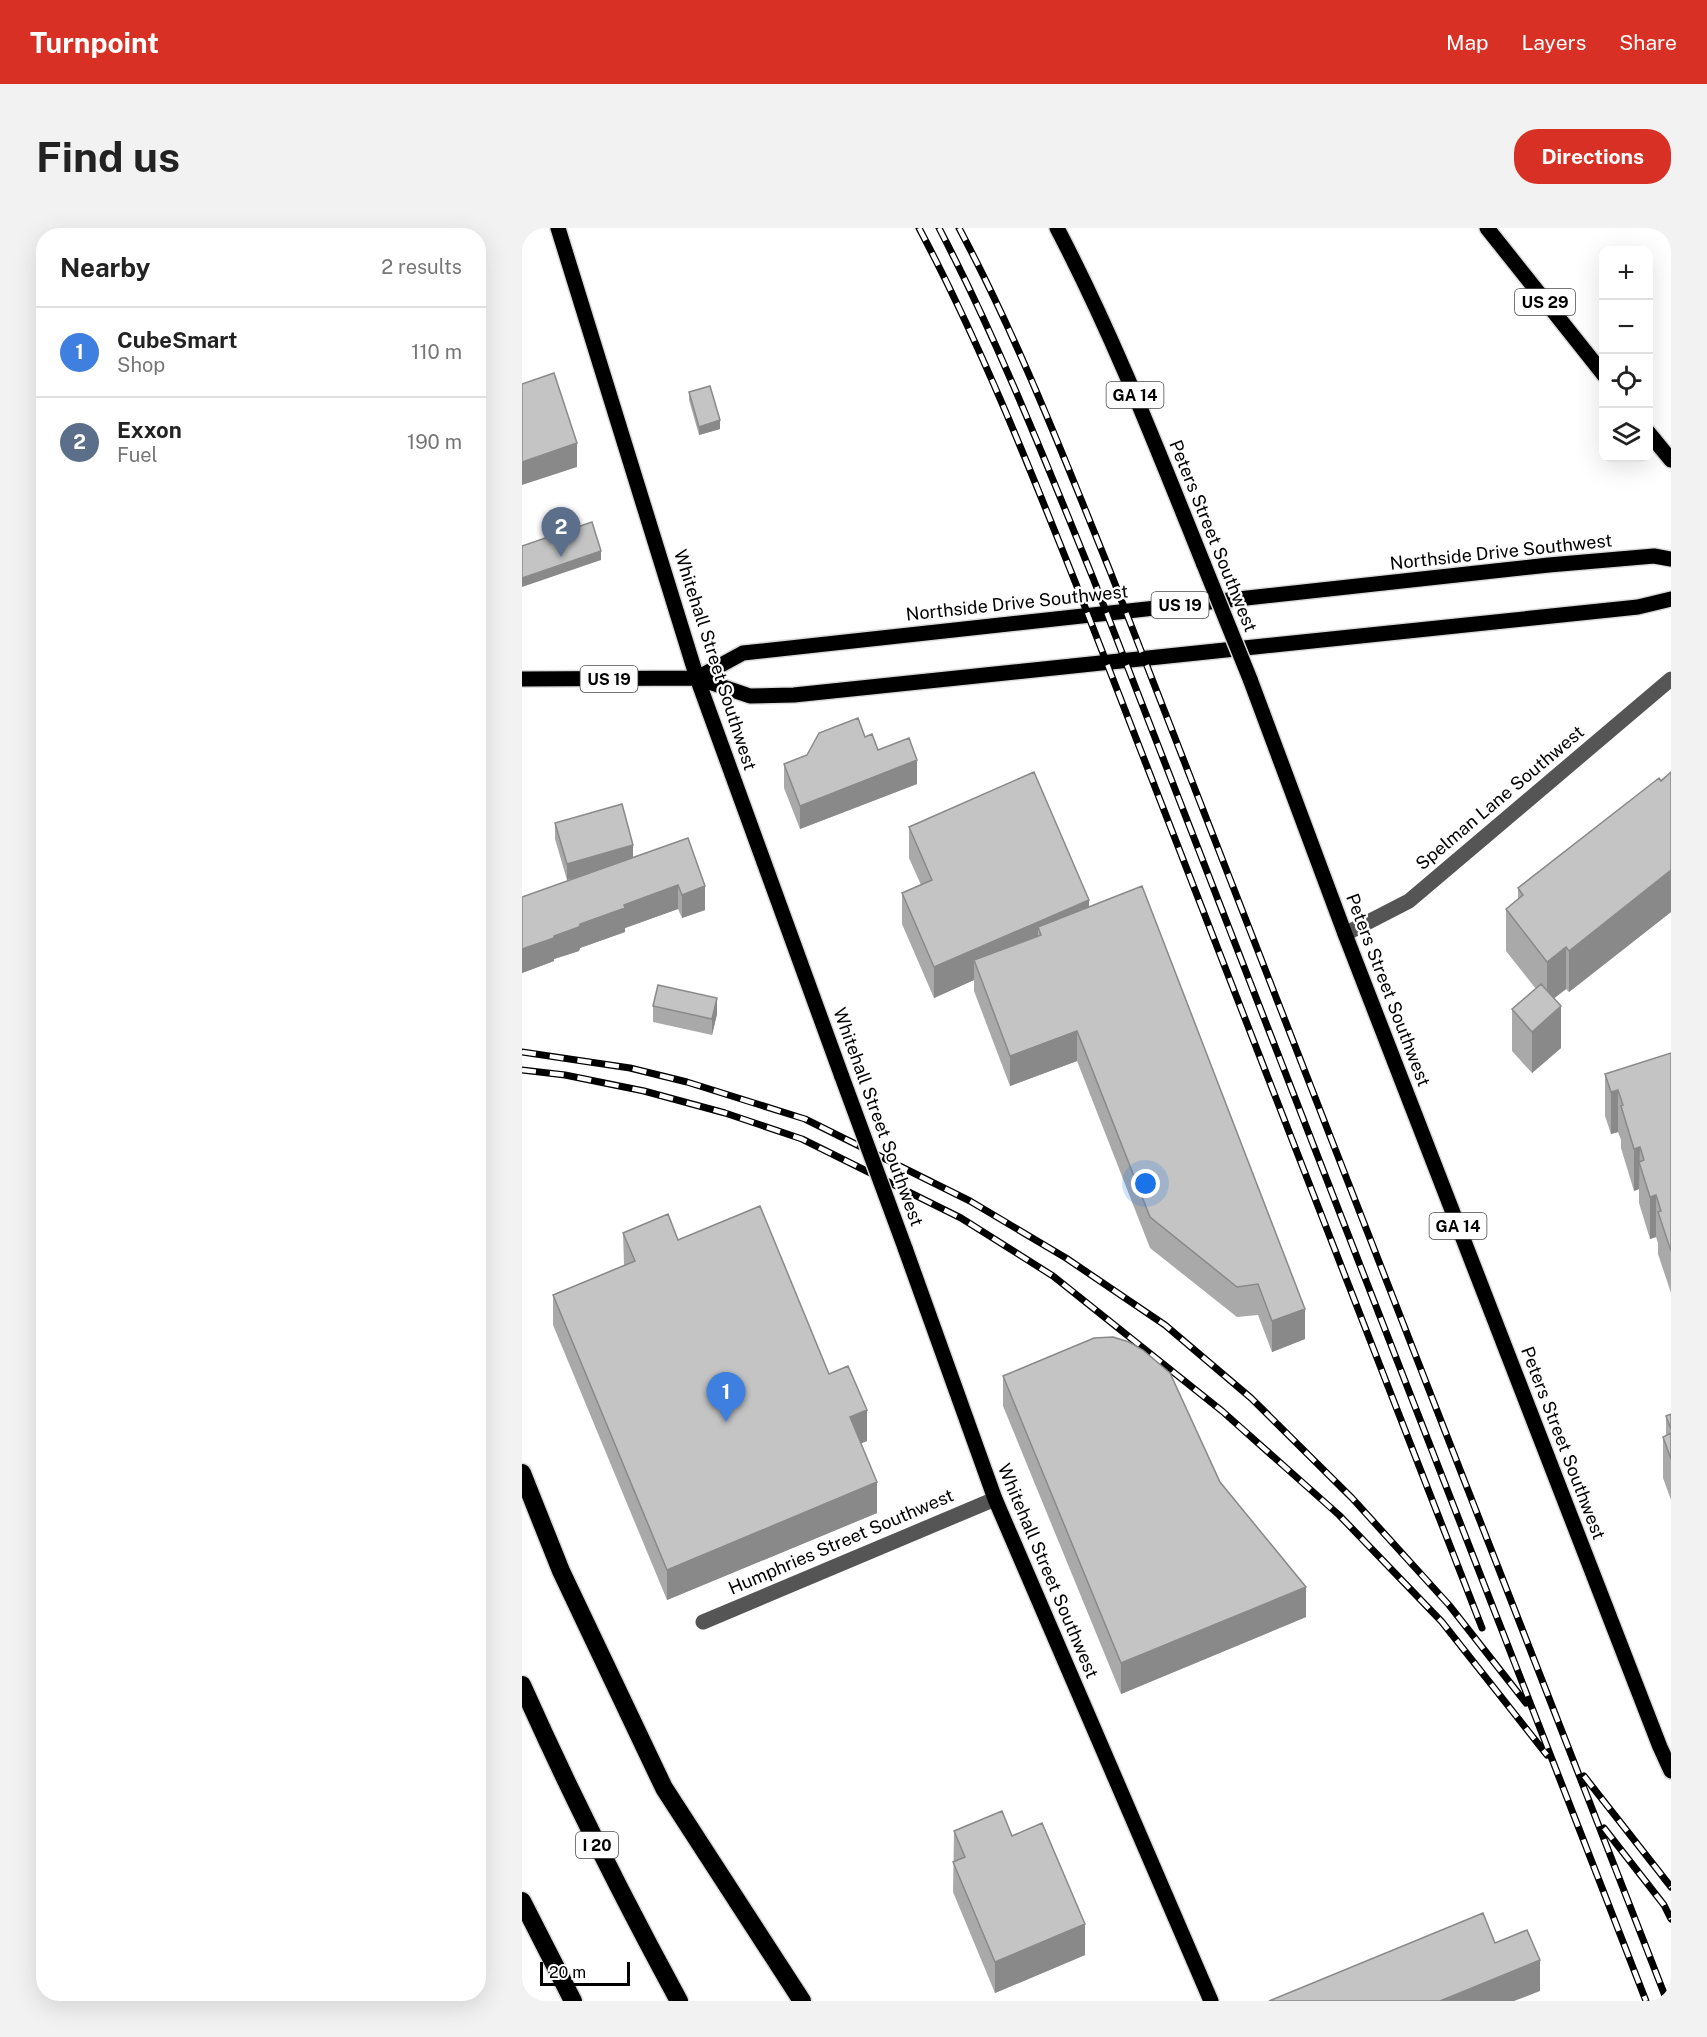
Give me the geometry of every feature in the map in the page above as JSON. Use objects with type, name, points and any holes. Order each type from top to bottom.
[{"type":"highway","points":[[522,1473],[561,1571],[664,1788],[802,2001]]},
{"type":"highway","name":"I 20","points":[[522,1685],[562,1773],[640,1930],[679,2001]]},
{"type":"highway","points":[[522,1901],[573,2001]]},
{"type":"main road","name":"Whitehall Street Southwest","points":[[558,228],[697,678],[995,1499],[1211,2001]]},
{"type":"main road","name":"Peters Street Southwest","points":[[1057,228],[1081,273],[1138,402],[1250,679],[1345,934],[1671,1771]]},
{"type":"main road","name":"US 29","points":[[1487,228],[1599,369]]},
{"type":"main road","points":[[1653,438],[1671,460]]},
{"type":"main road","name":"Northside Drive Southwest","points":[[697,678],[743,653],[1538,567],[1654,556],[1671,559]]},
{"type":"main road","name":"Northside Drive Southwest","points":[[522,679],[697,678],[750,696],[794,694],[1626,608],[1671,599]]},
{"type":"street","name":"Spelman Lane Southwest","points":[[1345,934],[1409,900],[1671,679]]},
{"type":"street","name":"Humphries Street Southwest","points":[[703,1622],[995,1499]]},
{"type":"building","points":[[554,373],[577,443],[522,462],[522,384]]},
{"type":"building","points":[[710,386],[720,420],[699,427],[689,392]]},
{"type":"building","points":[[592,522],[601,551],[522,578],[522,546]]},
{"type":"building","points":[[858,718],[865,737],[872,734],[878,750],[909,738],[917,760],[800,806],[784,764],[807,755],[819,733]]},
{"type":"building","points":[[1034,772],[1089,900],[934,967],[902,893],[932,880],[909,827]]},
{"type":"building","points":[[1671,772],[1671,870],[1569,951],[1566,947],[1547,962],[1506,909],[1523,895],[1518,888],[1659,778],[1661,781]]},
{"type":"building","points":[[622,804],[633,845],[567,864],[555,823]]},
{"type":"building","points":[[688,838],[705,886],[682,895],[678,885],[624,905],[625,908],[522,949],[522,897]]},
{"type":"building","points":[[1142,886],[1305,1309],[1272,1321],[1258,1284],[1237,1287],[1150,1217],[1077,1031],[1010,1056],[974,960],[1041,935],[1038,927]]},
{"type":"building","points":[[1541,984],[1561,1006],[1532,1032],[1512,1009]]},
{"type":"building","points":[[658,985],[717,998],[712,1019],[653,1006]]},
{"type":"building","points":[[1671,1053],[1671,1251],[1658,1212],[1661,1211],[1656,1195],[1650,1197],[1639,1162],[1644,1160],[1640,1147],[1634,1149],[1618,1090],[1611,1092],[1605,1074]]},
{"type":"building","points":[[760,1206],[829,1374],[848,1366],[867,1410],[850,1417],[877,1482],[667,1570],[553,1295],[635,1261],[623,1233],[668,1214],[678,1240]]},
{"type":"building","points":[[1113,1337],[1143,1350],[1170,1373],[1220,1482],[1306,1587],[1121,1663],[1003,1376],[1094,1338]]},
{"type":"building","points":[[1671,1414],[1671,1429],[1666,1416]]},
{"type":"building","points":[[1671,1433],[1671,1459],[1663,1437]]},
{"type":"building","points":[[1002,1811],[1012,1836],[1042,1823],[1085,1924],[995,1962],[953,1862],[965,1857],[954,1831]]},
{"type":"building","points":[[1483,1913],[1495,1943],[1527,1930],[1540,1960],[1440,2001],[1269,2001]]},
{"type":"railway","points":[[919,228],[963,315],[1058,539],[1482,1628]]},
{"type":"railway","points":[[939,228],[1001,357],[1093,578],[1646,2001]]},
{"type":"railway","points":[[959,228],[1020,355],[1110,571],[1667,2001]]},
{"type":"railway","points":[[522,1052],[630,1068],[687,1082],[805,1119],[970,1201],[1066,1258],[1165,1325],[1251,1398],[1352,1498],[1449,1605],[1526,1703]]},
{"type":"railway","points":[[522,1070],[565,1075],[644,1091],[725,1113],[802,1139],[961,1218],[1053,1276],[1222,1411],[1339,1515],[1442,1622],[1547,1755]]},
{"type":"railway","points":[[1584,1776],[1671,1887]]},
{"type":"railway","points":[[1604,1828],[1664,1905],[1671,1919]]},
{"type":"place","name":"Exxon","points":[[561,557]]},
{"type":"place","name":"CubeSmart","points":[[726,1422]]}]
